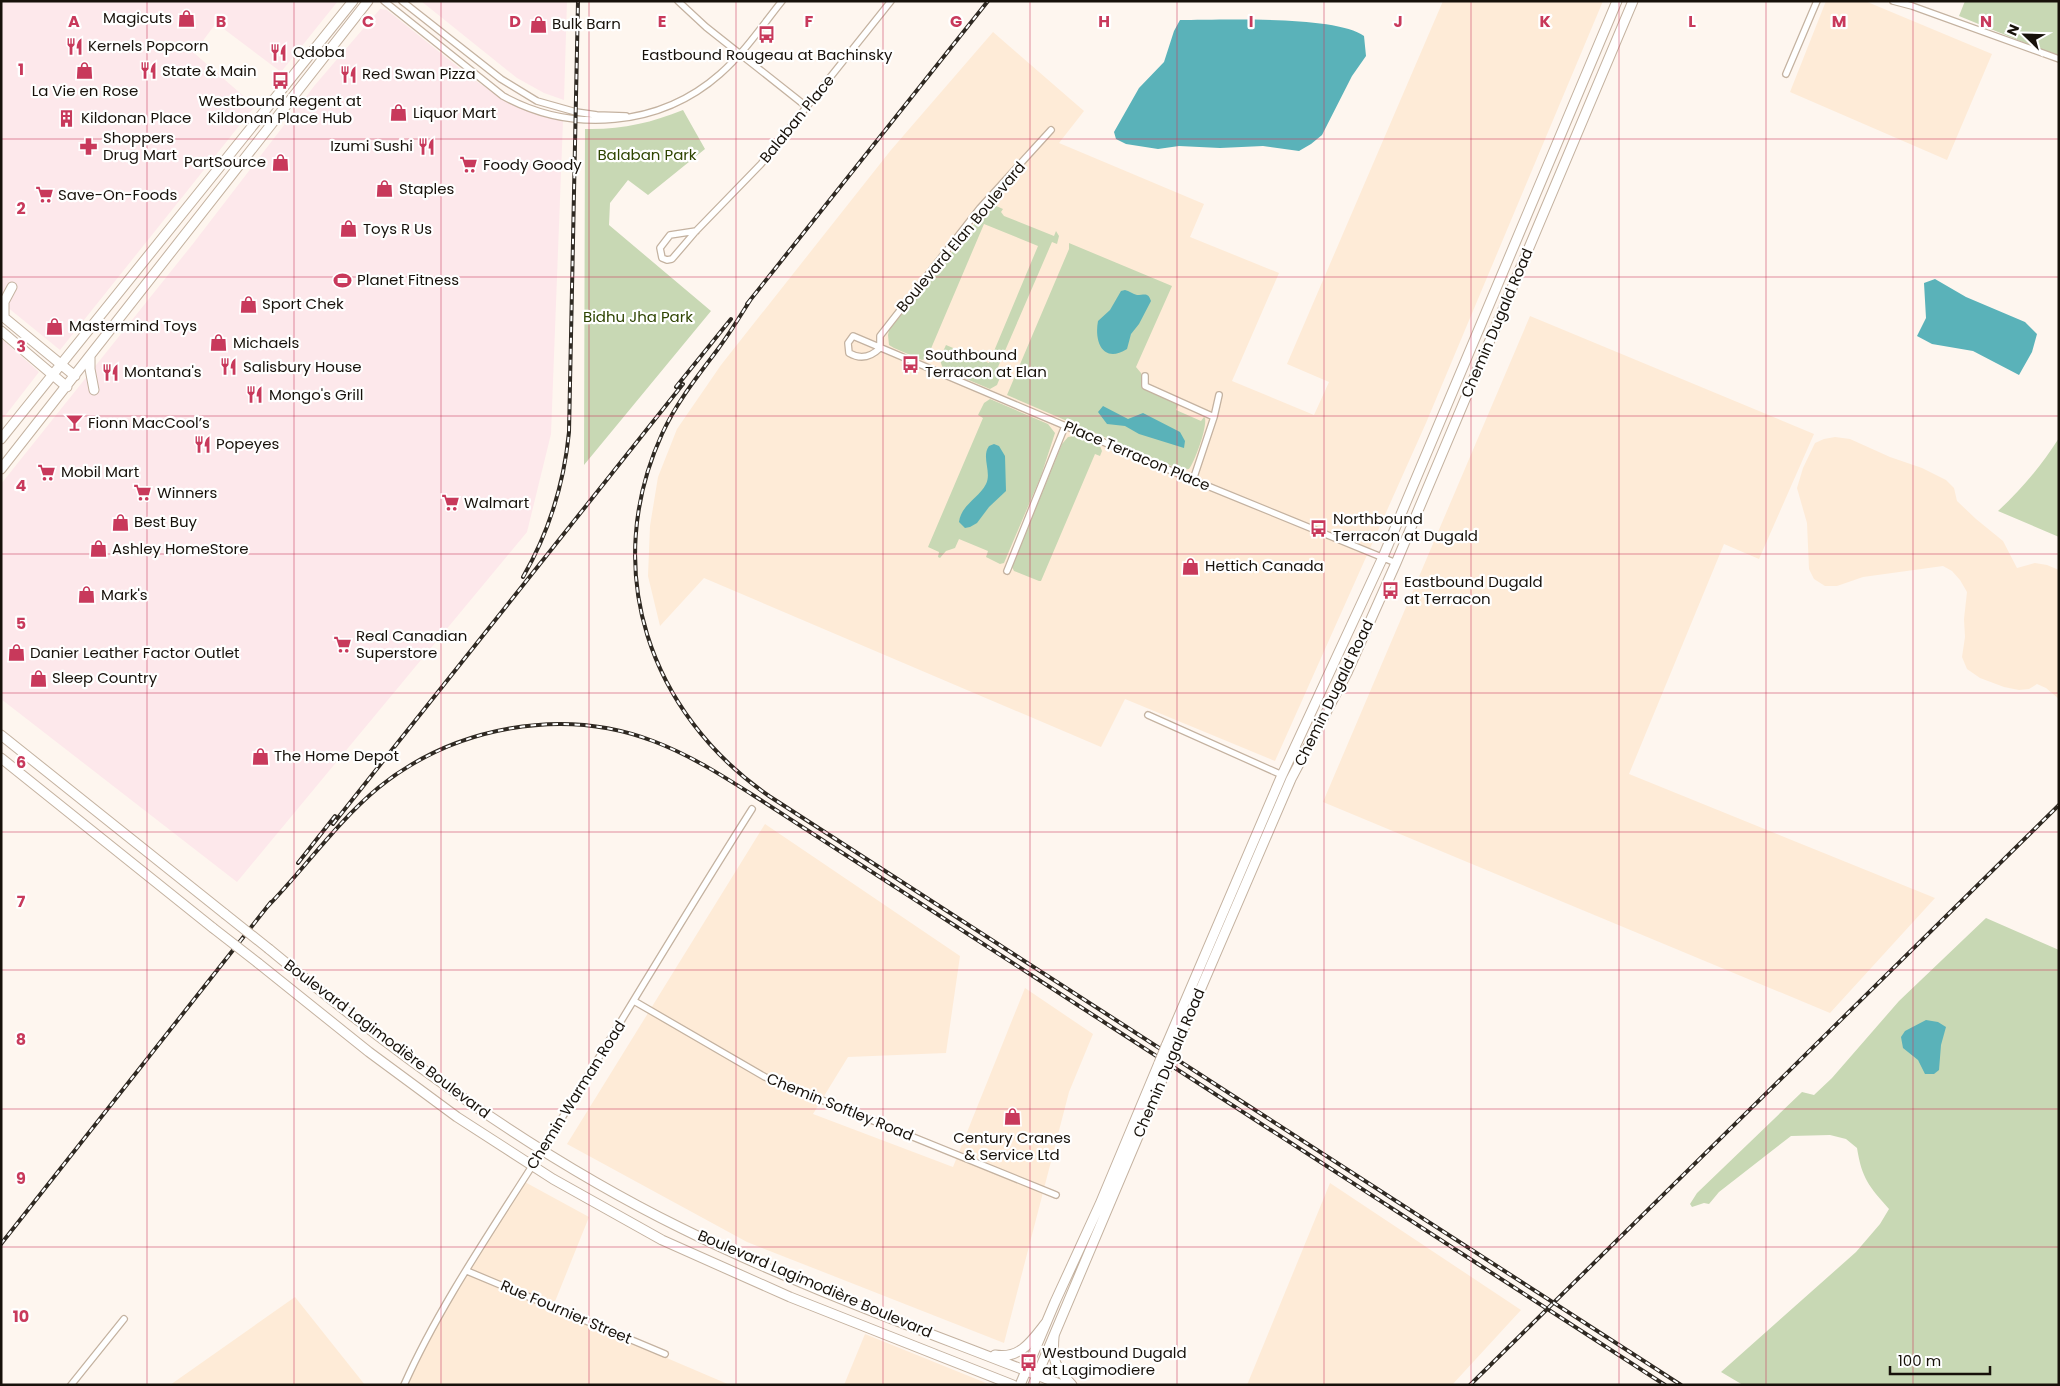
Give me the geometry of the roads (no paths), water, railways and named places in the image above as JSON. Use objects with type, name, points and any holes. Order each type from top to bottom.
[{"type":"main road","points":[[1,439],[353,1]]},
{"type":"main road","points":[[1,469],[368,1]]},
{"type":"main road","name":"Chemin Dugald Road","points":[[1170,1049],[1282,774],[1383,557],[1617,1]]},
{"type":"main road","name":"Chemin Dugald Road","points":[[1020,1385],[1045,1324],[1291,779],[1347,673],[1396,562],[1632,1]]},
{"type":"main road","points":[[299,69],[310,76]]},
{"type":"main road","points":[[279,93],[300,89]]},
{"type":"main road","points":[[268,107],[273,123]]},
{"type":"main road","points":[[229,157],[227,170],[229,180]]},
{"type":"main road","points":[[214,174],[216,196]]},
{"type":"main road","points":[[1,293],[12,287],[4,302],[2,316],[75,376]]},
{"type":"main road","points":[[1,331],[67,387]]},
{"type":"main road","points":[[90,357],[94,390]]},
{"type":"main road","name":"Boulevard Lagimodière Boulevard","points":[[1,735],[426,1073],[542,1151],[647,1211],[737,1254],[797,1280],[1062,1385]]},
{"type":"main road","name":"Boulevard Lagimodière Boulevard","points":[[1,758],[426,1095],[532,1167],[662,1240],[697,1257],[790,1297],[1013,1385]]},
{"type":"main road","name":"Chemin Dugald Road","points":[[1033,1385],[1163,1065]]},
{"type":"main road","points":[[982,1353],[1001,1356],[1017,1354],[1029,1344],[1045,1324]]},
{"type":"main road","points":[[1054,1337],[1054,1362],[1061,1374],[1072,1385]]},
{"type":"main road","points":[[984,1373],[995,1385]]},
{"type":"street","points":[[384,1],[503,96],[519,105],[544,114],[590,121],[614,121],[633,116],[666,106],[698,90],[720,74],[740,53],[782,1]]},
{"type":"street","points":[[402,1],[500,79],[537,101],[597,115],[633,116]]},
{"type":"street","points":[[678,1],[681,6],[807,107]]},
{"type":"street","name":"Balaban Place","points":[[696,231],[670,235],[660,248],[662,258],[672,259],[696,231],[761,164],[892,1]]},
{"type":"street","points":[[1786,74],[1817,1]]},
{"type":"street","points":[[1892,1],[1912,6],[2059,59]]},
{"type":"street","points":[[1906,1],[1912,6]]},
{"type":"street","name":"Boulevard Elan Boulevard","points":[[880,348],[880,336],[980,208],[1052,130]]},
{"type":"street","name":"Place Terracon Place","points":[[880,348],[873,355],[855,356],[849,353],[848,343],[854,336],[1192,480],[1396,562]]},
{"type":"street","points":[[1145,376],[1145,386],[1214,417]]},
{"type":"street","points":[[1192,480],[1214,417],[1219,395]]},
{"type":"street","points":[[1007,571],[1065,426]]},
{"type":"street","points":[[1148,715],[1282,774]]},
{"type":"street","name":"Chemin Warman Road","points":[[404,1385],[434,1327],[752,809]]},
{"type":"street","name":"Chemin Softley Road","points":[[634,1001],[765,1078],[1056,1194]]},
{"type":"street","name":"Rue Fournier Street","points":[[468,1271],[664,1354]]},
{"type":"street","points":[[71,1385],[124,1319]]},
{"type":"water","points":[[1180,20],[1276,20],[1350,29],[1364,36],[1366,56],[1352,76],[1322,135],[1299,151],[1263,146],[1220,148],[1179,146],[1158,149],[1126,144],[1116,139],[1114,132],[1139,88],[1164,62],[1174,31]]},
{"type":"water","points":[[1935,279],[1966,297],[2025,322],[2037,334],[2032,352],[2019,375],[1973,351],[1932,344],[1917,336],[1926,318],[1924,283]]},
{"type":"water","points":[[1125,290],[1137,295],[1147,295],[1151,301],[1139,324],[1131,334],[1127,349],[1112,354],[1106,352],[1099,343],[1097,336],[1098,321],[1110,310],[1121,291]]},
{"type":"water","points":[[1103,406],[1128,419],[1143,413],[1180,432],[1185,441],[1184,448],[1139,434],[1125,426],[1107,424],[1098,412]]},
{"type":"water","points":[[994,444],[999,446],[1005,456],[1006,491],[989,507],[977,523],[965,528],[959,522],[960,516],[986,484],[988,479],[987,450],[989,446]]},
{"type":"water","points":[[1926,1020],[1938,1022],[1946,1027],[1941,1045],[1939,1070],[1934,1074],[1925,1074],[1918,1060],[1903,1048],[1901,1037],[1905,1031]]},
{"type":"railway","points":[[523,577],[548,525],[554,507],[567,451],[569,432],[578,1]]},
{"type":"railway","points":[[747,304],[988,1]]},
{"type":"railway","points":[[751,299],[727,337],[680,401],[662,434],[644,485],[636,536],[637,586],[647,635],[666,681],[693,724],[727,762],[769,796],[1681,1385]]},
{"type":"railway","points":[[676,387],[731,319]]},
{"type":"railway","points":[[333,824],[683,384]]},
{"type":"railway","points":[[267,907],[334,831],[378,788],[408,767],[440,750],[474,737],[546,724],[582,725],[618,730],[653,741],[693,759],[756,797],[1665,1385]]},
{"type":"railway","points":[[1470,1385],[2059,805]]},
{"type":"railway","points":[[298,863],[335,816]]},
{"type":"railway","points":[[1,1244],[271,902]]},
{"type":"place","name":"Magicuts","points":[[186,18]]},
{"type":"place","name":"Bulk Barn","points":[[538,24]]},
{"type":"place","name":"Eastbound Rougeau at Bachinsky","points":[[767,34]]},
{"type":"place","name":"Kernels Popcorn","points":[[74,46]]},
{"type":"place","name":"Qdoba","points":[[279,52]]},
{"type":"place","name":"La Vie en Rose","points":[[85,70]]},
{"type":"place","name":"State & Main","points":[[148,71]]},
{"type":"place","name":"Red Swan Pizza","points":[[348,74]]},
{"type":"place","name":"Westbound Regent at Kildonan Place Hub","points":[[280,80]]},
{"type":"place","name":"Liquor Mart","points":[[399,113]]},
{"type":"place","name":"Kildonan Place","points":[[67,118]]},
{"type":"place","name":"Izumi Sushi","points":[[427,146]]},
{"type":"place","name":"Shoppers Drug Mart","points":[[89,147]]},
{"type":"place","name":"PartSource","points":[[280,162]]},
{"type":"place","name":"Foody Goody","points":[[469,165]]},
{"type":"place","name":"Staples","points":[[385,189]]},
{"type":"place","name":"Save-On-Foods","points":[[44,195]]},
{"type":"place","name":"Toys R Us","points":[[349,229]]},
{"type":"place","name":"Planet Fitness","points":[[343,280]]},
{"type":"place","name":"Sport Chek","points":[[248,304]]},
{"type":"place","name":"Mastermind Toys","points":[[55,326]]},
{"type":"place","name":"Michaels","points":[[219,343]]},
{"type":"place","name":"Southbound Terracon at Elan","points":[[911,364]]},
{"type":"place","name":"Salisbury House","points":[[229,367]]},
{"type":"place","name":"Montana's","points":[[110,372]]},
{"type":"place","name":"Mongo's Grill","points":[[255,395]]},
{"type":"place","name":"Fionn MacCool’s","points":[[74,423]]},
{"type":"place","name":"Popeyes","points":[[202,444]]},
{"type":"place","name":"Mobil Mart","points":[[47,472]]},
{"type":"place","name":"Winners","points":[[143,493]]},
{"type":"place","name":"Walmart","points":[[450,503]]},
{"type":"place","name":"Best Buy","points":[[120,522]]},
{"type":"place","name":"Northbound Terracon at Dugald","points":[[1319,528]]},
{"type":"place","name":"Ashley HomeStore","points":[[98,549]]},
{"type":"place","name":"Hettich Canada","points":[[1191,566]]},
{"type":"place","name":"Eastbound Dugald at Terracon","points":[[1390,591]]},
{"type":"place","name":"Mark's","points":[[87,595]]},
{"type":"place","name":"Real Canadian Superstore","points":[[342,645]]},
{"type":"place","name":"Danier Leather Factor Outlet","points":[[16,653]]},
{"type":"place","name":"Sleep Country","points":[[38,678]]},
{"type":"place","name":"The Home Depot","points":[[260,756]]},
{"type":"place","name":"Century Cranes & Service Ltd","points":[[1012,1117]]},
{"type":"place","name":"Westbound Dugald at Lagimodiere","points":[[1028,1362]]},
{"type":"park label","name":"Balaban Park","points":[[647,155]]},
{"type":"park label","name":"Bidhu Jha Park","points":[[638,317]]}]
